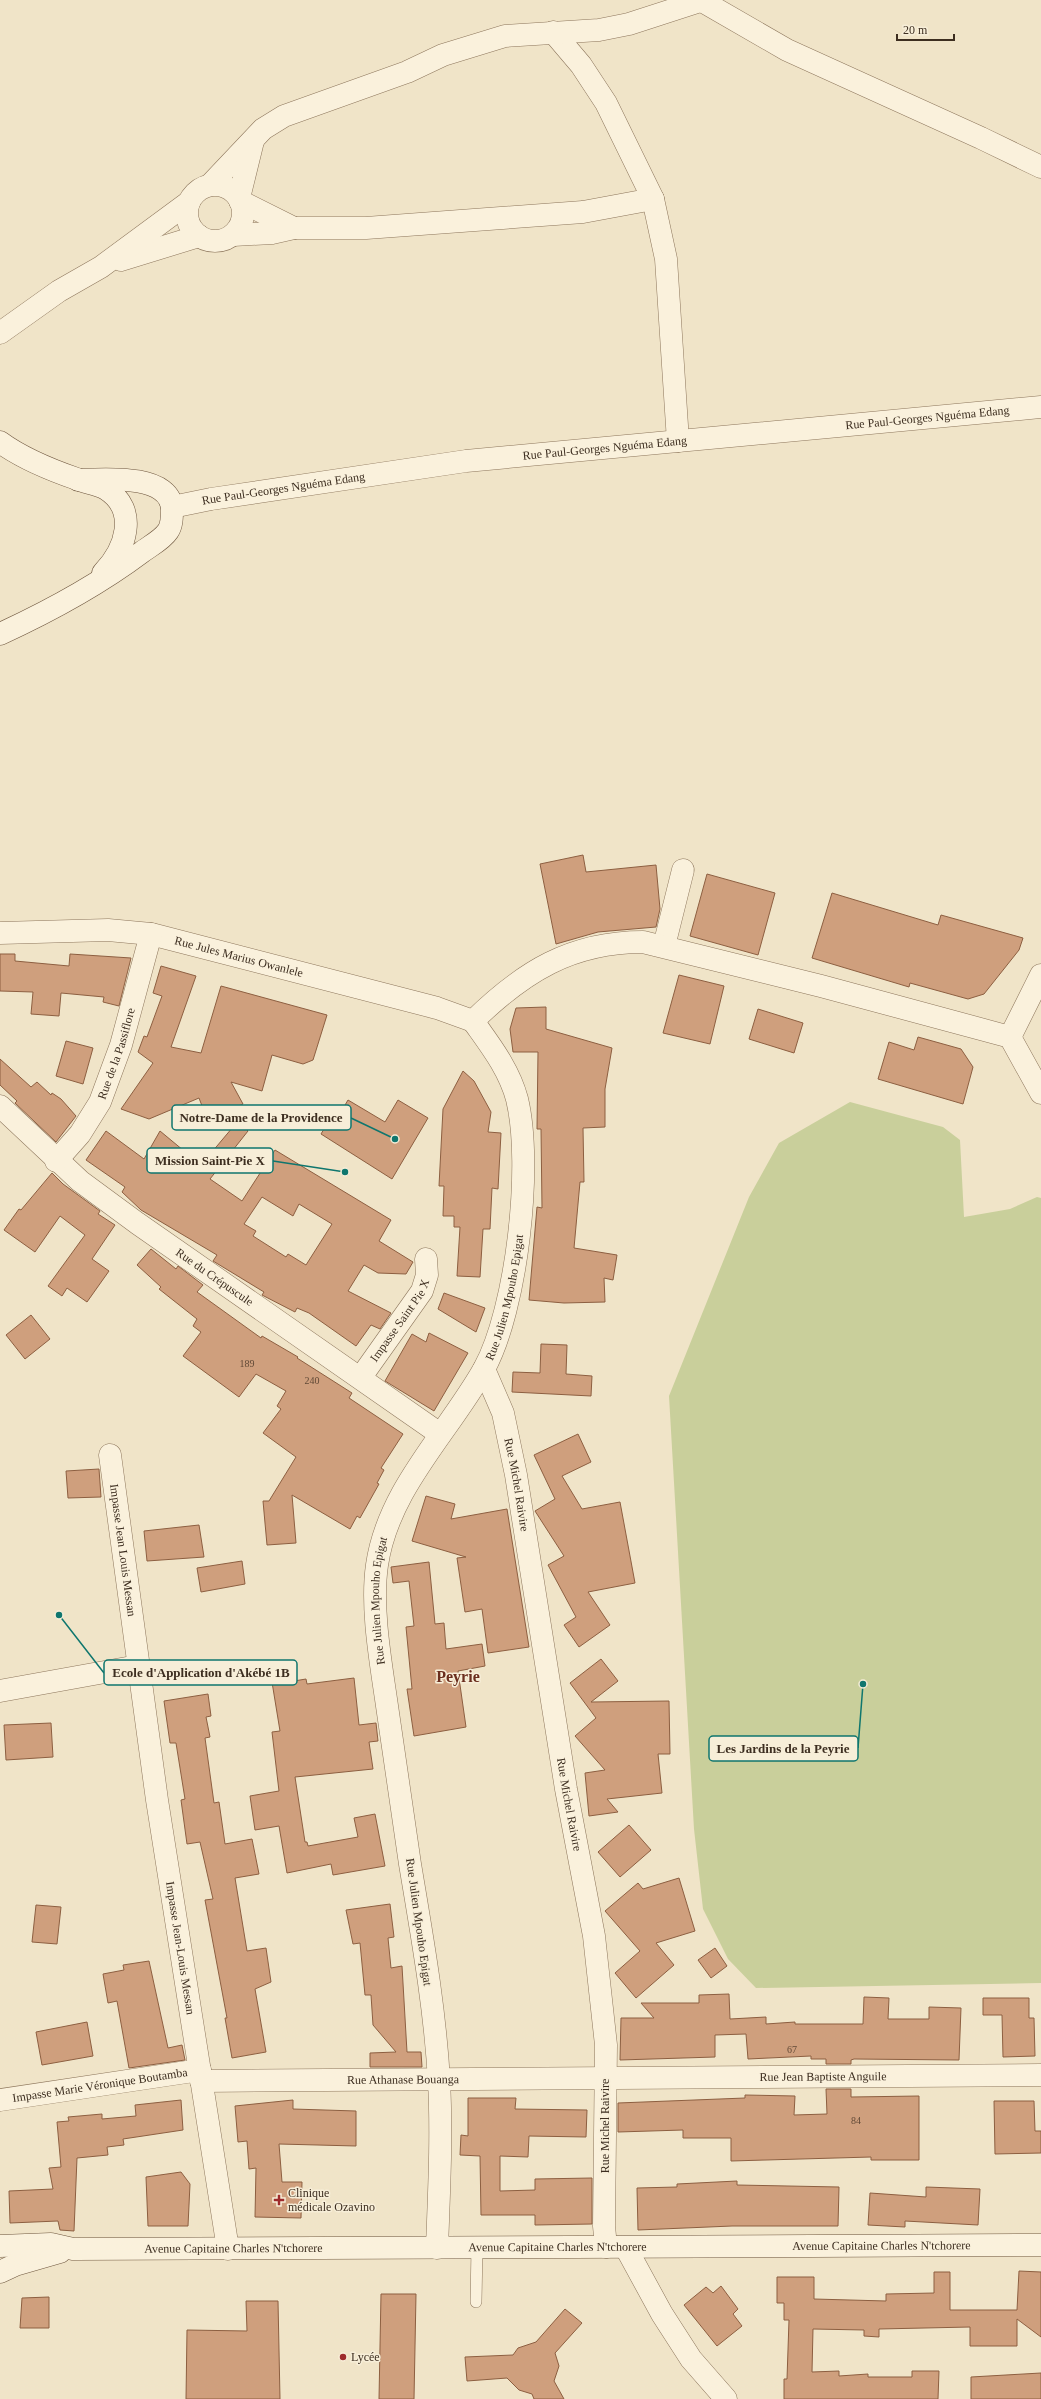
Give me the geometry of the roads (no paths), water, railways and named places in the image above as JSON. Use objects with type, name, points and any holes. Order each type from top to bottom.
[{"type":"street","points":[[0,333],[59,291],[101,267],[189,202],[198,191],[210,185],[264,129],[284,116],[407,72],[443,55],[505,36],[599,30],[629,24],[703,0],[787,50],[981,138],[1041,167]]},
{"type":"street","points":[[553,32],[581,65],[606,103],[653,199],[666,259],[678,441]]},
{"type":"street","points":[[232,235],[242,219],[240,200],[253,141]]},
{"type":"street","points":[[210,185],[226,187],[240,200],[294,228]]},
{"type":"street","points":[[189,202],[188,221],[192,229],[199,236],[216,241],[232,235],[272,233],[294,228],[366,228],[583,212],[653,199]]},
{"type":"street","points":[[101,267],[165,245],[199,236]]},
{"type":"street","name":"Rue Paul-Georges Nguéma Edang","points":[[172,507],[211,499],[466,461],[1041,408]]},
{"type":"street","points":[[0,442],[22,456],[78,480],[104,488],[111,492],[125,514],[127,527],[124,542],[111,564],[90,586]]},
{"type":"street","points":[[0,634],[60,605],[134,558],[168,531],[172,521],[172,507],[169,496],[146,483],[118,479],[78,480]]},
{"type":"street","points":[[664,946],[683,870]]},
{"type":"street","name":"Rue Jules Marius Owanlele","points":[[0,933],[108,930],[151,934],[437,1008],[473,1021]]},
{"type":"street","name":"Rue de la Passiflore","points":[[56,1161],[80,1134],[100,1102],[121,1045],[151,934]]},
{"type":"street","points":[[473,1021],[501,993],[533,971],[567,955],[620,942],[643,942],[664,946],[1010,1037],[1041,1093]]},
{"type":"street","points":[[1010,1037],[1041,975]]},
{"type":"street","name":"Rue Julien Mpouho Epigat","points":[[438,2248],[439,2080],[429,1986],[381,1664],[375,1596],[377,1564],[386,1532],[416,1470],[484,1369],[507,1309],[512,1280],[520,1208],[522,1149],[516,1097],[506,1069],[473,1021]]},
{"type":"street","name":"Rue du Crépuscule","points":[[0,1106],[56,1161],[137,1223],[361,1376],[440,1434]]},
{"type":"street","name":"Impasse Saint Pie X","points":[[361,1376],[422,1291],[426,1275],[426,1259]]},
{"type":"street","name":"Rue Michel Raivire","points":[[484,1369],[503,1413],[526,1536],[566,1789],[594,1936],[606,2045],[604,2226],[616,2248]]},
{"type":"street","name":"Impasse Jean Louis Messan","points":[[110,1455],[136,1656]]},
{"type":"street","points":[[0,1691],[136,1656]]},
{"type":"street","name":"Impasse Jean-Louis Messan","points":[[136,1656],[228,2249]]},
{"type":"street","name":"Rue Athanase Bouanga","points":[[201,2075],[439,2080],[605,2076]]},
{"type":"street","name":"Impasse Marie Véronique Boutamba","points":[[0,2100],[201,2075]]},
{"type":"street","name":"Rue Jean Baptiste Anguile","points":[[605,2076],[1041,2075]]},
{"type":"street","points":[[0,2246],[51,2244],[73,2249]]},
{"type":"street","name":"Avenue Capitaine Charles N'tchorere","points":[[73,2249],[616,2248],[1041,2245]]},
{"type":"street","points":[[616,2248],[691,2359],[726,2399]]},
{"type":"street","points":[[0,2272],[33,2259],[73,2249]]},
{"type":"lane","points":[[476,2302],[477,2248]]},
{"type":"place","name":"Notre-Dame de la Providence","points":[[395,1139]]},
{"type":"place","name":"Mission Saint-Pie X","points":[[345,1172]]},
{"type":"place","name":"Ecole d'Application d'Akébé 1B","points":[[59,1615]]},
{"type":"place","name":"Les Jardins de la Peyrie","points":[[863,1684]]},
{"type":"place","name":"Clinique médicale Ozavino","points":[[279,2200]]},
{"type":"place","name":"Lycée","points":[[343,2357]]},
{"type":"district","name":"Peyrie","points":[[458,1676]]}]
